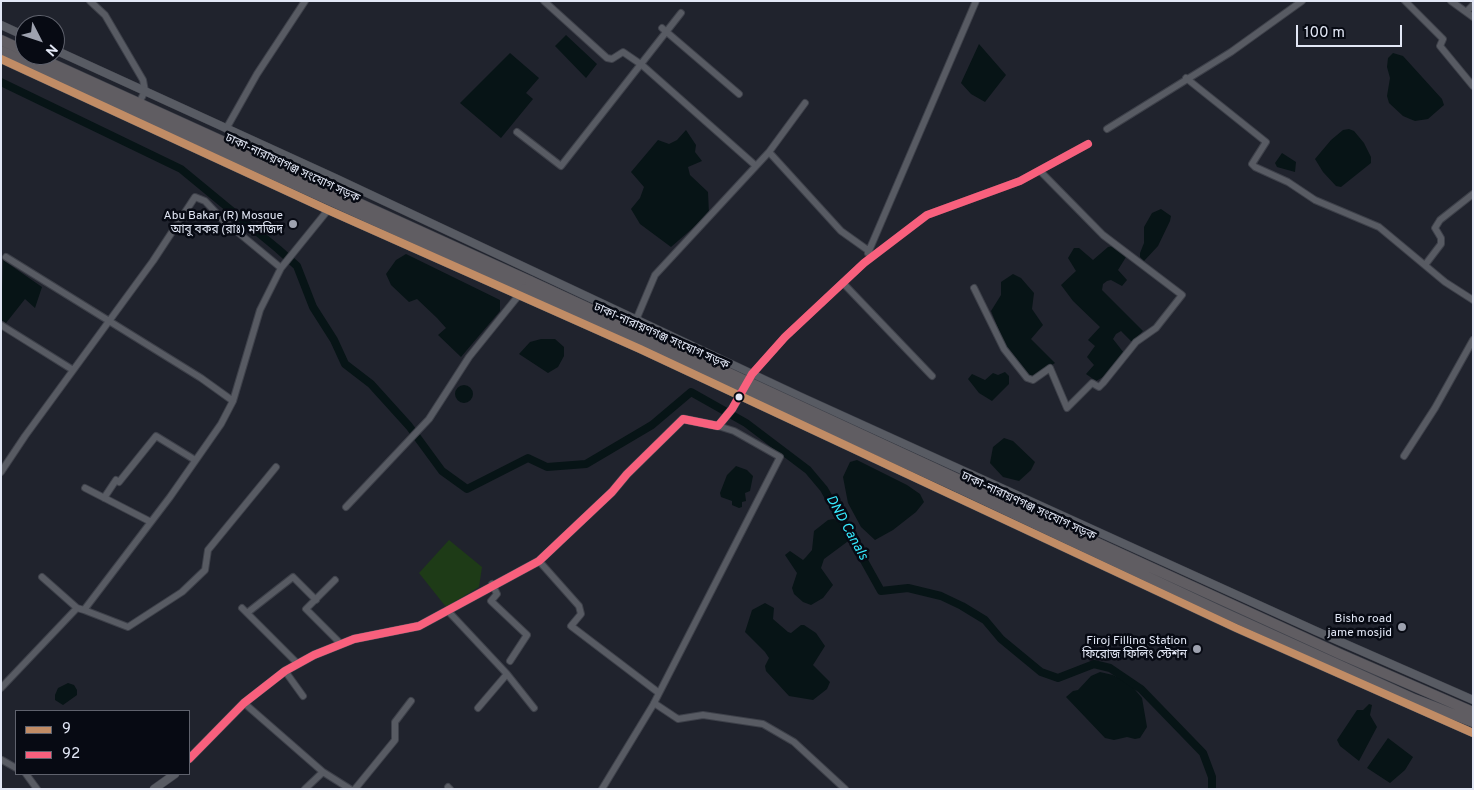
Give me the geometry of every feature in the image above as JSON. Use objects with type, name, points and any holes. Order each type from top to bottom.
[{"type":"main road","points":[[1,40],[15,46]]},
{"type":"main road","name":"ঢাকা-নারায়ণগঞ্জ সংযোগ সড়ক","points":[[1,51],[497,271]]},
{"type":"main road","name":"ঢাকা-নারায়ণগঞ্জ সংযোগ সড়ক","points":[[55,65],[497,271],[525,289],[988,497],[1168,576],[1314,636],[1384,674],[1473,712]]},
{"type":"main road","name":"ঢাকা-নারায়ণগঞ্জ সংযোগ সড়ক","points":[[988,497],[1167,591],[1339,670],[1449,717],[1473,722]]},
{"type":"main road","points":[[1168,576],[1173,566]]},
{"type":"main road","points":[[1384,674],[1389,663]]},
{"type":"street","points":[[90,1],[105,15],[143,80],[144,91],[139,103]]},
{"type":"street","points":[[226,129],[257,74],[305,1]]},
{"type":"street","points":[[544,1],[607,58],[612,59],[623,52],[642,65],[756,166]]},
{"type":"street","points":[[864,264],[976,1]]},
{"type":"street","points":[[1107,130],[1186,78],[1231,52],[1302,1]]},
{"type":"street","points":[[1405,1],[1443,39],[1440,46],[1473,86]]},
{"type":"street","points":[[1451,1],[1473,18]]},
{"type":"street","points":[[1466,12],[1473,5]]},
{"type":"street","points":[[517,132],[561,166],[642,65],[665,30],[681,13]]},
{"type":"street","points":[[1,25],[15,31]]},
{"type":"street","points":[[665,30],[739,94]]},
{"type":"street","points":[[65,55],[226,129],[497,271]]},
{"type":"street","points":[[1,59],[328,210],[636,320],[752,374],[988,497]]},
{"type":"street","points":[[1186,78],[1266,142],[1252,164],[1255,167],[1288,182],[1315,200],[1338,208],[1379,228],[1445,282],[1473,300]]},
{"type":"street","points":[[636,320],[656,275],[756,166],[805,103]]},
{"type":"street","points":[[720,423],[740,397],[752,374],[785,337],[864,264],[927,215],[1020,181],[1088,144]]},
{"type":"street","points":[[768,152],[841,231],[869,251]]},
{"type":"street","points":[[974,288],[1004,349],[1027,378],[1033,380],[1050,368],[1067,408],[1092,383],[1099,387],[1136,342],[1156,328],[1182,295],[1103,235],[1043,174]]},
{"type":"street","points":[[1425,264],[1441,244],[1441,238],[1435,228],[1440,220],[1473,194]]},
{"type":"street","points":[[1,472],[153,261],[195,198],[205,201],[223,220],[281,268]]},
{"type":"street","points":[[84,610],[151,522],[195,460],[233,401],[260,310],[281,268],[295,248],[328,210]]},
{"type":"street","points":[[6,258],[201,378],[233,401]]},
{"type":"street","points":[[843,283],[932,376]]},
{"type":"street","points":[[346,507],[429,419],[469,357],[525,289],[740,397],[988,497],[1173,566],[1314,636],[1389,663],[1473,700]]},
{"type":"street","points":[[1,325],[73,370]]},
{"type":"street","points":[[1404,456],[1435,408],[1473,340]]},
{"type":"street","points":[[190,758],[244,703],[285,671],[354,639],[419,626],[492,584],[511,577],[538,561],[566,538],[682,419],[720,423],[780,457],[654,704],[602,789]]},
{"type":"street","points":[[104,498],[116,480],[119,482],[156,436],[195,460]]},
{"type":"street","points":[[42,577],[77,608],[128,626],[182,592],[205,570],[208,550],[276,467]]},
{"type":"street","points":[[85,488],[151,522]]},
{"type":"street","points":[[538,561],[579,606],[581,614],[571,626],[659,693]]},
{"type":"street","points":[[298,664],[244,610],[293,577],[316,600]]},
{"type":"street","points":[[335,580],[306,609],[341,644]]},
{"type":"street","points":[[492,584],[497,594],[491,601],[528,635],[510,661]]},
{"type":"street","points":[[1,688],[77,608]]},
{"type":"street","points":[[448,610],[507,674],[534,708]]},
{"type":"street","points":[[285,671],[303,696]]},
{"type":"street","points":[[478,708],[507,674]]},
{"type":"street","points":[[355,789],[395,740],[395,722],[411,701]]},
{"type":"street","points":[[244,703],[323,772],[350,789]]},
{"type":"street","points":[[654,704],[678,719],[703,715],[763,724],[800,747],[845,789]]},
{"type":"street","points":[[1449,717],[1473,734]]},
{"type":"street","points":[[2,760],[15,767]]},
{"type":"street","points":[[305,789],[323,772]]},
{"type":"street","points":[[27,775],[37,789]]},
{"type":"street","points":[[154,789],[174,775]]},
{"type":"green space","points":[[449,540],[482,567],[479,587],[446,607],[419,573]]},
{"type":"shaded area","points":[[566,35],[597,64],[586,78],[555,46]]},
{"type":"shaded area","points":[[979,44],[1006,75],[985,102],[971,94],[961,83]]},
{"type":"shaded area","points":[[510,53],[539,78],[526,93],[533,99],[501,138],[460,103]]},
{"type":"shaded area","points":[[1393,53],[1403,56],[1442,99],[1444,105],[1428,119],[1415,121],[1410,119],[1403,116],[1389,103],[1387,96],[1390,78],[1387,67],[1388,58]]},
{"type":"shaded area","points":[[1349,129],[1354,131],[1364,143],[1371,157],[1371,163],[1341,187],[1336,186],[1323,172],[1315,159],[1331,140],[1343,130]]},
{"type":"shaded area","points":[[686,130],[696,145],[695,152],[702,161],[688,167],[690,175],[708,192],[709,214],[671,247],[640,224],[631,209],[640,198],[644,187],[631,172],[658,140],[669,144],[677,140]]},
{"type":"shaded area","points":[[1282,153],[1296,162],[1295,172],[1277,167],[1275,163]]},
{"type":"shaded area","points":[[1161,209],[1171,216],[1170,221],[1158,246],[1144,261],[1140,257],[1140,253],[1144,243],[1144,227],[1152,213]]},
{"type":"shaded area","points":[[1113,246],[1126,257],[1118,270],[1127,280],[1122,286],[1111,280],[1107,281],[1103,284],[1102,290],[1143,331],[1132,342],[1121,331],[1116,334],[1113,339],[1124,353],[1105,376],[1096,381],[1086,374],[1094,365],[1087,357],[1095,346],[1088,340],[1100,327],[1073,301],[1061,285],[1076,271],[1068,258],[1074,248],[1079,248],[1093,260],[1108,247]]},
{"type":"shaded area","points":[[406,254],[500,300],[500,311],[461,357],[438,335],[446,328],[437,318],[417,299],[409,302],[391,285],[386,274],[396,260]]},
{"type":"shaded area","points":[[3,260],[42,287],[35,308],[25,299],[6,323],[1,320]]},
{"type":"shaded area","points":[[1013,274],[1021,278],[1034,293],[1032,309],[1043,325],[1031,339],[1055,363],[1030,378],[1006,347],[991,311],[1001,295],[1001,282]]},
{"type":"shaded area","points":[[541,339],[555,339],[564,347],[564,356],[558,367],[548,373],[519,354],[530,342]]},
{"type":"shaded area","points":[[1005,372],[1009,376],[1009,384],[992,401],[979,393],[968,379],[972,374],[985,380],[993,373],[998,375]]},
{"type":"shaded area","points":[[464,385],[470,388],[473,394],[470,400],[464,403],[458,400],[455,394],[458,388]]},
{"type":"shaded area","points":[[1004,438],[1013,441],[1035,462],[1031,470],[1019,481],[1003,477],[990,463],[993,447]]},
{"type":"shaded area","points":[[857,460],[907,485],[920,494],[924,502],[916,512],[893,530],[875,540],[861,527],[848,503],[843,477],[850,462]]},
{"type":"shaded area","points":[[736,466],[747,470],[753,476],[750,491],[745,493],[746,501],[742,502],[742,507],[739,508],[732,505],[732,501],[721,497],[720,493],[727,475]]},
{"type":"shaded area","points":[[834,519],[841,524],[851,539],[824,559],[821,568],[833,585],[823,598],[811,605],[803,602],[794,594],[792,588],[797,573],[785,555],[790,551],[803,560],[812,550],[814,531],[828,520]]},
{"type":"shaded area","points":[[765,603],[774,608],[773,619],[788,632],[791,633],[801,625],[804,625],[816,633],[825,646],[813,665],[830,682],[827,689],[813,700],[789,696],[766,671],[765,666],[769,658],[765,652],[745,632],[752,610]]},
{"type":"shaded area","points":[[1100,672],[1113,675],[1131,685],[1142,698],[1147,727],[1140,738],[1127,737],[1114,740],[1105,738],[1066,697],[1073,691],[1078,690],[1091,676]]},
{"type":"shaded area","points":[[68,683],[74,685],[77,695],[63,705],[55,700],[55,695],[58,688]]},
{"type":"shaded area","points":[[1369,704],[1372,705],[1370,715],[1377,727],[1359,761],[1340,746],[1337,740],[1357,710],[1363,710]]},
{"type":"shaded area","points":[[1388,738],[1413,757],[1405,770],[1390,783],[1367,768]]},
{"type":"waterway","name":"DND Canals","points":[[1,82],[181,169],[278,249],[297,266],[313,307],[334,340],[345,364],[371,384],[409,426],[442,471],[467,489],[528,458],[547,467],[586,464],[652,425],[691,392],[746,423],[808,470],[824,489],[881,591],[908,588],[941,596],[962,606],[985,620],[1001,639],[1041,672],[1058,678],[1094,664],[1110,668],[1141,689],[1203,753],[1212,777],[1212,789]]},
{"type":"transit line","name":"9","points":[[1,59],[328,210],[640,349],[1236,628],[1473,733]]},
{"type":"transit line","name":"92","points":[[190,758],[244,703],[285,671],[314,655],[354,639],[419,626],[539,561],[612,492],[627,474],[683,419],[718,426],[732,409],[752,374],[785,337],[864,263],[927,215],[1020,181],[1088,144]]},
{"type":"place","name":"Abu Bakar (R) Mosque আবু বকর (রাঃ) মসজিদ","points":[[293,224]]},
{"type":"place","name":"Bisho road jame mosjid","points":[[1402,627]]},
{"type":"place","name":"Firoj Filling Station ফিরোজ ফিলিং স্টেশন","points":[[1197,649]]}]
